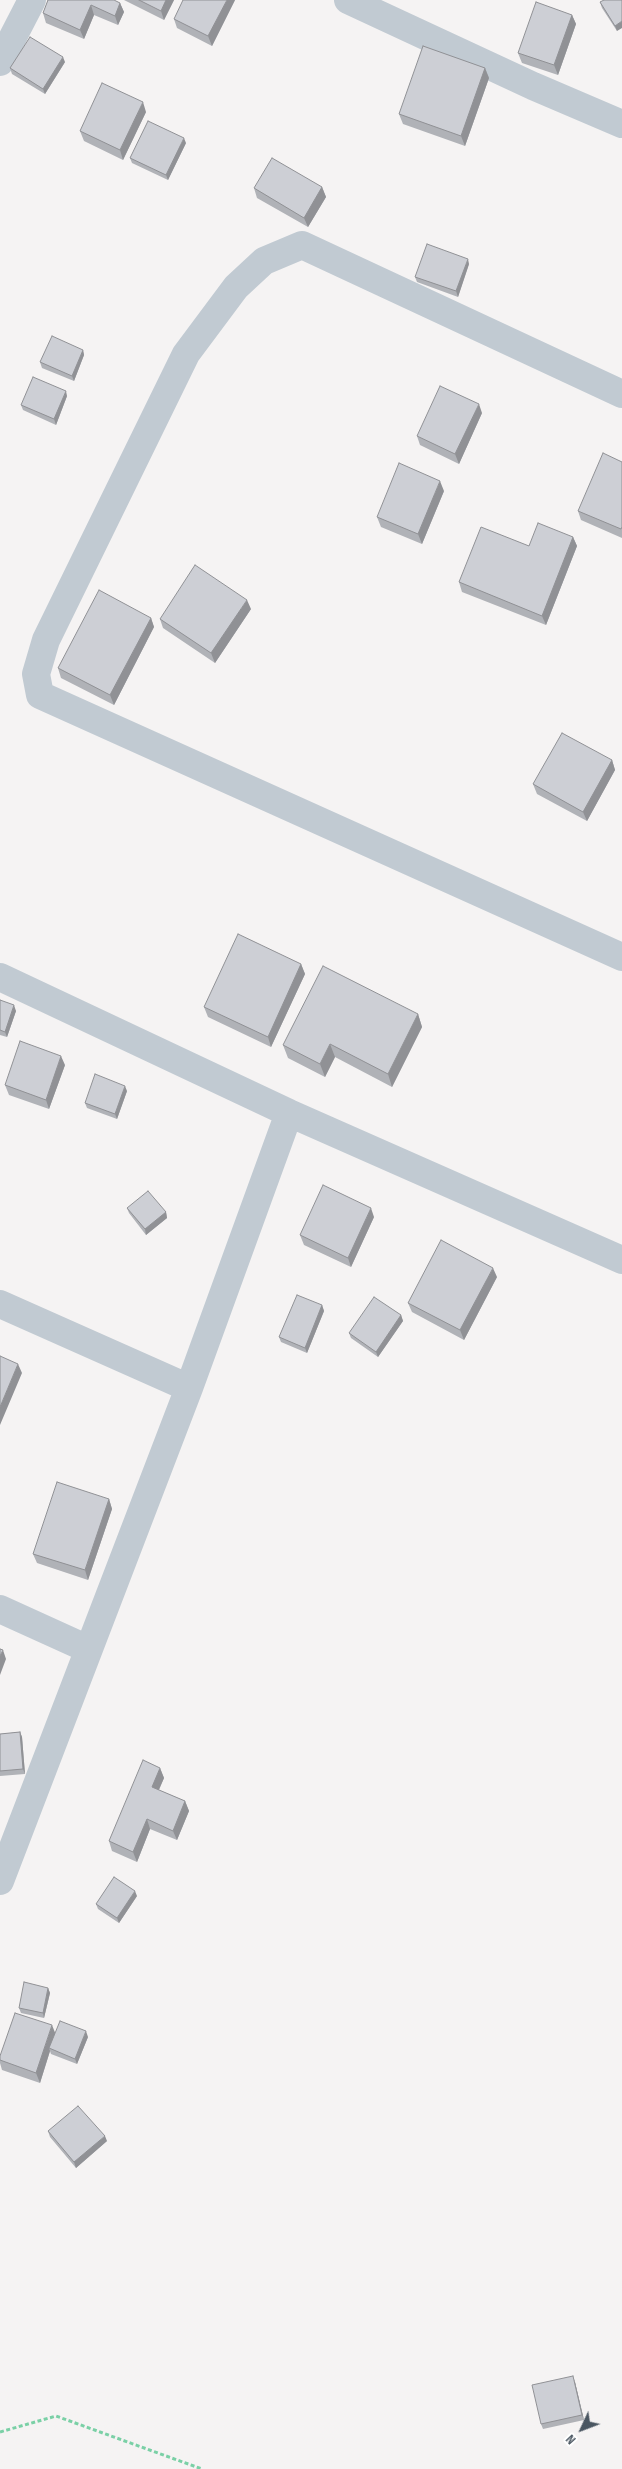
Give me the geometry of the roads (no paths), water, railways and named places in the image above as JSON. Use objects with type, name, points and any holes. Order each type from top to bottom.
[{"type":"street","points":[[0,62],[32,0]]},
{"type":"street","points":[[348,0],[533,86],[622,124]]},
{"type":"street","points":[[622,394],[302,245],[264,261],[236,287],[186,354],[46,640],[36,674],[40,695],[622,957]]},
{"type":"street","points":[[0,977],[288,1113],[622,1260]]},
{"type":"street","points":[[0,1881],[189,1388],[288,1113]]},
{"type":"street","points":[[0,1304],[189,1388]]},
{"type":"street","points":[[0,1609],[88,1649]]}]
